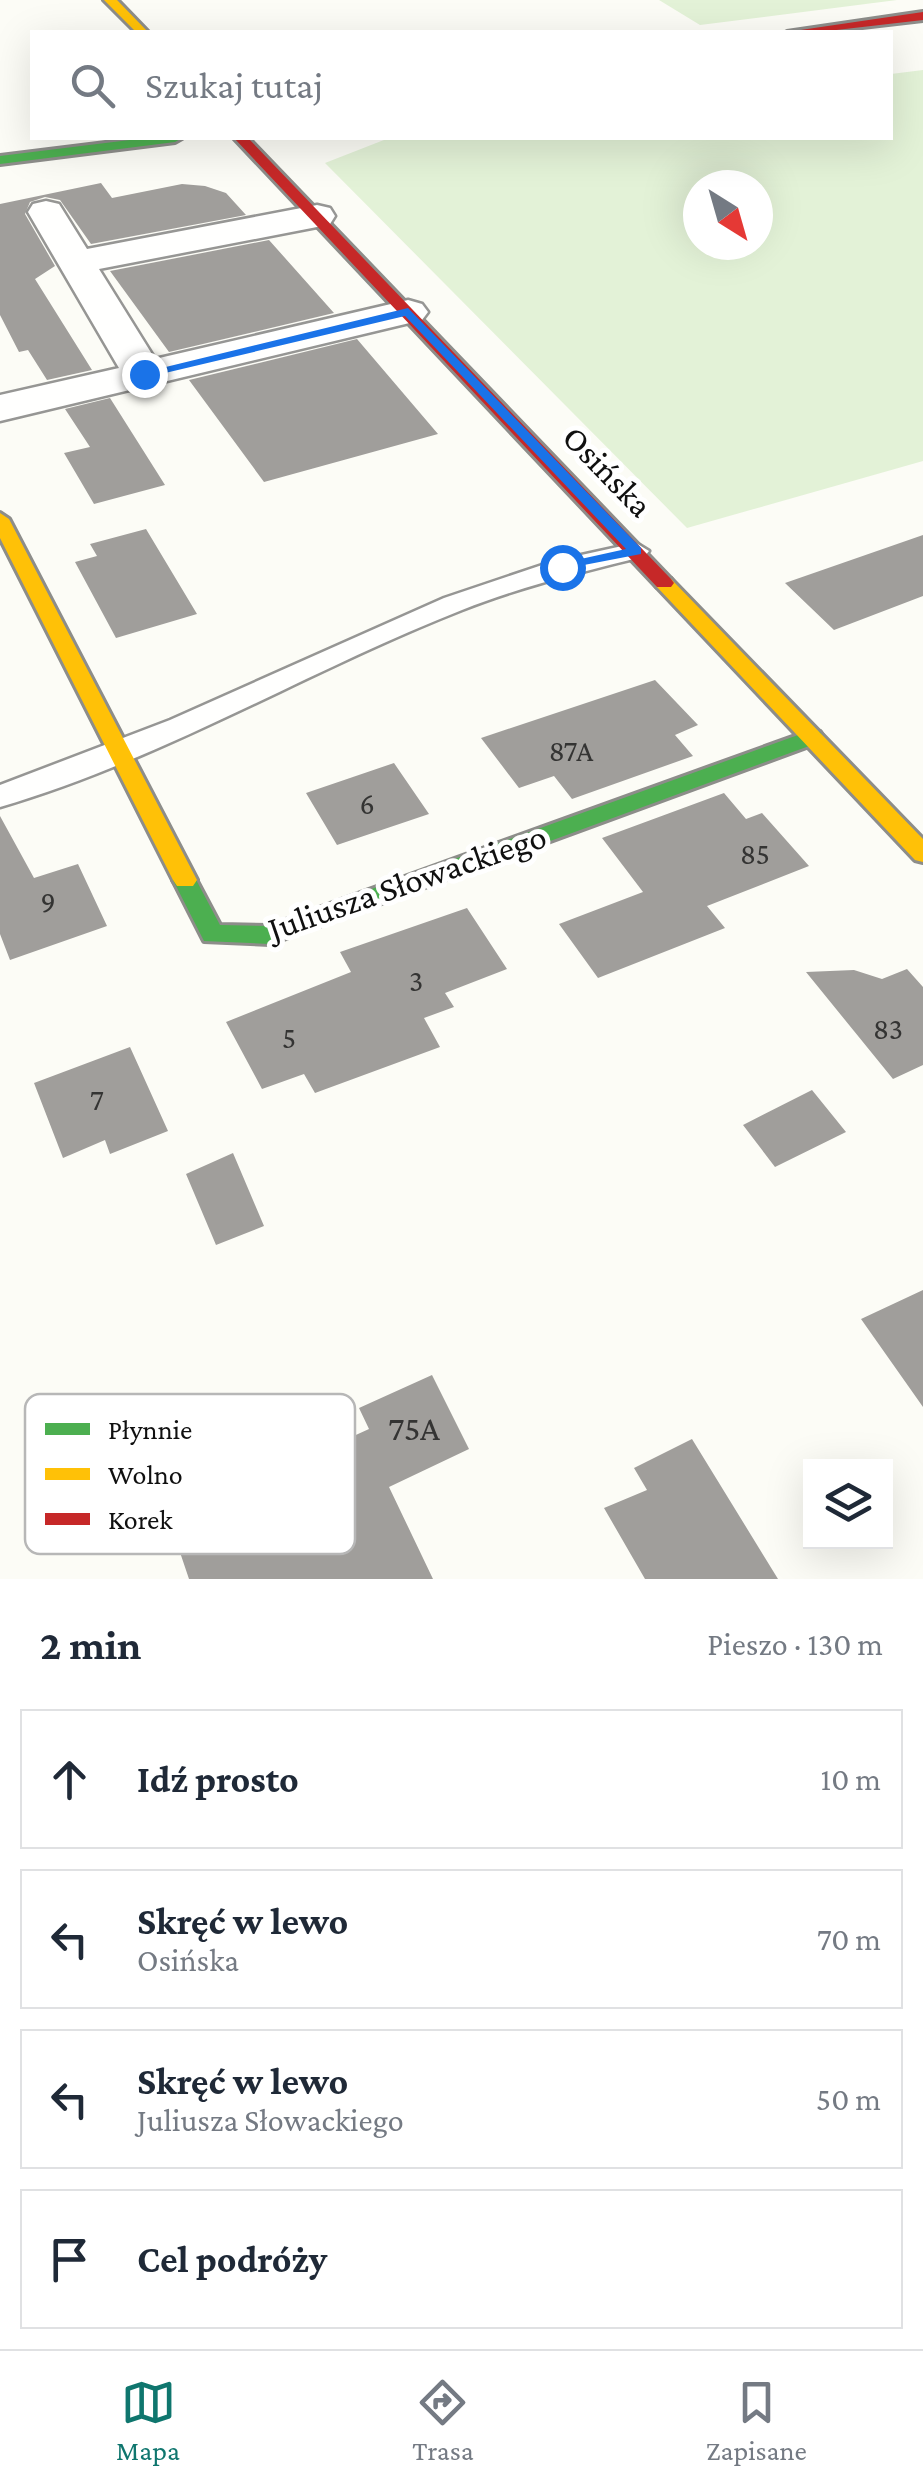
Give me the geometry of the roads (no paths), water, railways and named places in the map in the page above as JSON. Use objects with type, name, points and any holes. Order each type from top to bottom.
[{"type":"street","points":[[110,0],[140,30]]},
{"type":"street","points":[[810,30],[923,16]]},
{"type":"street","points":[[893,44],[923,40]]},
{"type":"street","name":"Osińska","points":[[243,140],[923,854]]},
{"type":"street","points":[[0,160],[117,145],[182,145]]},
{"type":"street","points":[[237,164],[275,175],[285,165],[290,150]]},
{"type":"street","points":[[46,212],[144,374]]},
{"type":"street","points":[[76,262],[316,216]]},
{"type":"street","points":[[0,408],[408,312]]},
{"type":"street","name":"Juliusza Słowackiego","points":[[0,519],[213,934],[270,935],[812,738]]},
{"type":"lane","points":[[0,796],[332,662],[453,604],[562,567],[636,551]]}]
